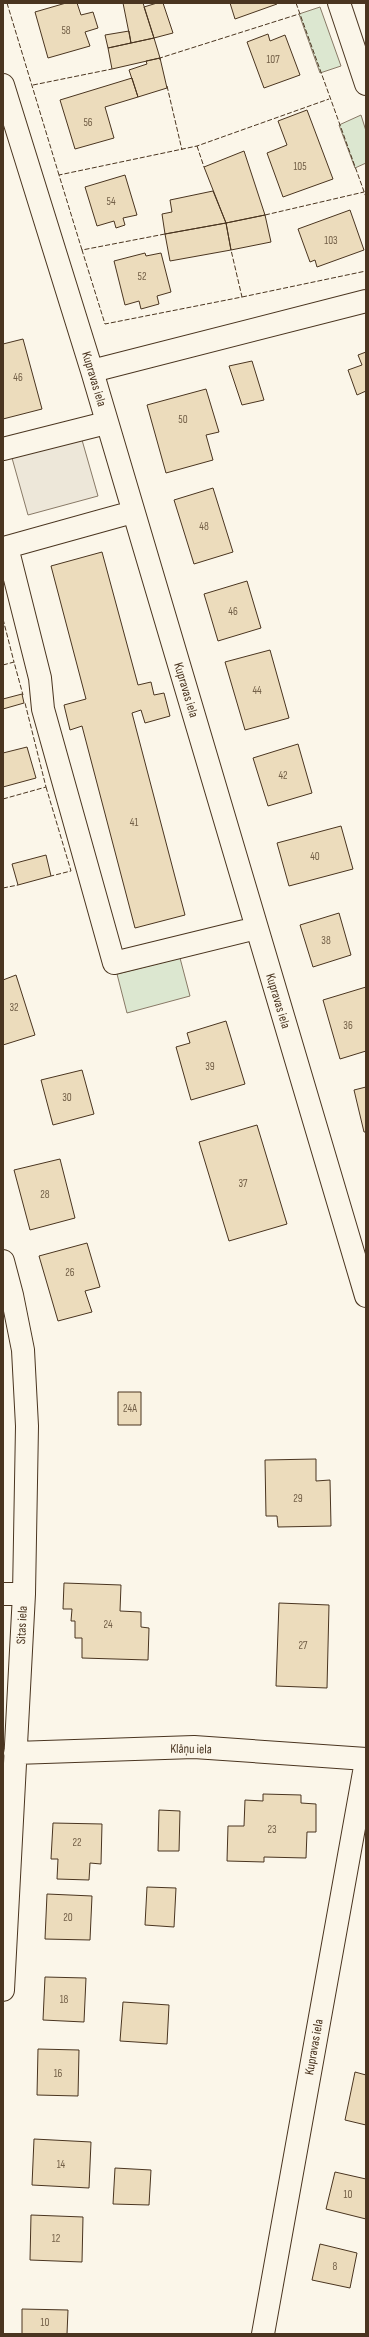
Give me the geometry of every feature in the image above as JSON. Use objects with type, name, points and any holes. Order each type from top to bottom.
[{"type":"street","points":[[339,3],[366,84]]},
{"type":"street","name":"Kupravas iela","points":[[3,85],[92,371],[106,423],[366,1296]]},
{"type":"street","points":[[92,371],[366,301]]},
{"type":"street","points":[[3,449],[106,423]]},
{"type":"street","points":[[133,512],[7,547],[40,678],[43,709],[114,963],[256,928]]},
{"type":"street","name":"Sitas iela","points":[[3,1261],[12,1295],[23,1350],[27,1426],[13,1594],[15,1754],[3,1990]]},
{"type":"street","name":"Klāņu iela","points":[[15,1754],[194,1747],[366,1760]]},
{"type":"street","name":"Kupravas iela","points":[[263,2334],[366,1760]]},
{"type":"green space","points":[[320,7],[341,66],[320,73],[299,14]]},
{"type":"green space","points":[[361,115],[366,131],[366,163],[355,168],[339,125]]},
{"type":"green space","points":[[180,958],[190,996],[127,1013],[117,974]]},
{"type":"shaded area","points":[[82,440],[98,496],[28,515],[12,458]]},
{"type":"building","points":[[66,3],[77,3],[81,15],[93,12],[98,28],[85,32],[90,46],[48,58],[35,12]]},
{"type":"building","points":[[123,3],[143,3],[154,38],[131,43]]},
{"type":"building","points":[[157,3],[163,3],[173,33],[154,38],[144,7]]},
{"type":"building","points":[[230,3],[276,3],[277,4],[235,19]]},
{"type":"building","points":[[129,31],[131,43],[108,48],[105,35]]},
{"type":"building","points":[[268,34],[270,41],[285,35],[300,75],[264,88],[247,42]]},
{"type":"building","points":[[154,38],[160,58],[112,69],[108,48]]},
{"type":"building","points":[[160,58],[167,88],[138,97],[129,70],[147,64],[146,61]]},
{"type":"building","points":[[132,78],[138,97],[105,107],[114,138],[75,149],[60,100]]},
{"type":"building","points":[[307,110],[333,179],[283,197],[267,153],[287,145],[278,121]]},
{"type":"building","points":[[244,151],[265,215],[226,223],[204,167]]},
{"type":"building","points":[[125,175],[137,215],[123,218],[125,225],[116,228],[114,221],[97,226],[85,187]]},
{"type":"building","points":[[213,191],[226,223],[165,234],[162,214],[172,212],[170,200]]},
{"type":"building","points":[[350,210],[364,250],[317,267],[315,260],[310,262],[298,229]]},
{"type":"building","points":[[265,215],[271,242],[231,250],[226,223]]},
{"type":"building","points":[[226,223],[231,250],[170,261],[165,234]]},
{"type":"building","points":[[145,253],[146,256],[161,253],[171,292],[157,296],[159,304],[141,309],[139,301],[125,305],[114,261]]},
{"type":"building","points":[[23,339],[42,409],[3,419],[3,344]]},
{"type":"building","points":[[366,352],[366,391],[357,395],[348,370],[362,365],[358,355]]},
{"type":"building","points":[[252,361],[264,400],[242,405],[229,366]]},
{"type":"building","points":[[206,389],[219,432],[206,435],[213,460],[166,473],[147,405]]},
{"type":"building","points":[[213,488],[233,552],[194,564],[174,500]]},
{"type":"building","points":[[102,552],[138,685],[151,682],[154,695],[164,693],[170,716],[145,723],[141,710],[132,713],[185,915],[135,928],[82,726],[70,730],[64,705],[86,699],[51,566]]},
{"type":"building","points":[[247,581],[261,628],[218,641],[204,594]]},
{"type":"building","points":[[270,650],[289,718],[245,730],[225,662]]},
{"type":"building","points":[[22,694],[24,703],[3,709],[3,699]]},
{"type":"building","points":[[298,744],[312,793],[268,806],[253,758]]},
{"type":"building","points":[[27,747],[36,778],[3,787],[3,753]]},
{"type":"building","points":[[341,826],[353,869],[289,886],[277,843]]},
{"type":"building","points":[[46,855],[51,876],[18,885],[12,864]]},
{"type":"building","points":[[339,913],[351,955],[313,967],[300,925]]},
{"type":"building","points":[[16,975],[35,1035],[3,1045],[3,980]]},
{"type":"building","points":[[366,987],[366,1051],[340,1059],[323,1000]]},
{"type":"building","points":[[226,1021],[245,1084],[191,1100],[176,1047],[190,1043],[187,1033]]},
{"type":"building","points":[[82,1070],[94,1114],[53,1125],[41,1080]]},
{"type":"building","points":[[366,1087],[366,1132],[364,1132],[354,1090]]},
{"type":"building","points":[[257,1125],[287,1224],[229,1241],[199,1142]]},
{"type":"building","points":[[60,1159],[75,1218],[30,1230],[14,1170]]},
{"type":"building","points":[[87,1243],[100,1287],[85,1291],[92,1312],[58,1321],[39,1256]]},
{"type":"building","points":[[118,1392],[141,1392],[141,1425],[118,1425]]},
{"type":"building","points":[[316,1459],[316,1481],[330,1480],[331,1526],[278,1527],[277,1516],[266,1516],[265,1460]]},
{"type":"building","points":[[64,1583],[121,1585],[120,1611],[141,1612],[141,1627],[149,1628],[148,1660],[82,1658],[82,1638],[75,1638],[75,1621],[71,1621],[72,1609],[63,1609]]},
{"type":"building","points":[[279,1603],[329,1605],[327,1688],[276,1686]]},
{"type":"building","points":[[263,1794],[301,1795],[301,1803],[316,1804],[316,1832],[307,1832],[306,1858],[264,1857],[264,1862],[227,1861],[228,1826],[244,1826],[245,1800],[263,1801]]},
{"type":"building","points":[[159,1810],[180,1811],[179,1851],[158,1851]]},
{"type":"building","points":[[53,1823],[102,1824],[101,1864],[90,1863],[89,1880],[57,1879],[58,1859],[51,1859]]},
{"type":"building","points":[[147,1887],[176,1888],[174,1927],[145,1925]]},
{"type":"building","points":[[47,1894],[92,1896],[90,1940],[45,1939]]},
{"type":"building","points":[[45,1977],[86,1978],[84,2022],[43,2020]]},
{"type":"building","points":[[123,2002],[169,2005],[167,2044],[120,2041]]},
{"type":"building","points":[[38,2049],[79,2050],[78,2096],[37,2095]]},
{"type":"building","points":[[355,2072],[366,2075],[366,2125],[345,2120]]},
{"type":"building","points":[[34,2139],[91,2142],[89,2188],[32,2185]]},
{"type":"building","points":[[115,2168],[151,2170],[149,2205],[113,2204]]},
{"type":"building","points":[[335,2172],[366,2179],[366,2219],[326,2209]]},
{"type":"building","points":[[31,2215],[83,2217],[82,2262],[30,2260]]},
{"type":"building","points":[[320,2244],[357,2253],[350,2288],[312,2280]]},
{"type":"building","points":[[22,2309],[68,2310],[67,2334],[22,2334]]},
{"type":"fence","points":[[7,3],[59,175]]},
{"type":"fence","points":[[296,3],[366,197]]},
{"type":"fence","points":[[160,60],[160,58],[299,14]]},
{"type":"fence","points":[[33,85],[112,69]]},
{"type":"fence","points":[[167,86],[182,150]]},
{"type":"fence","points":[[82,250],[59,175],[197,146],[329,99]]},
{"type":"fence","points":[[197,146],[204,167]]},
{"type":"fence","points":[[265,215],[364,192]]},
{"type":"fence","points":[[165,234],[82,250],[105,324],[242,297],[231,250]]},
{"type":"fence","points":[[242,297],[366,271]]},
{"type":"fence","points":[[3,619],[14,662]]},
{"type":"fence","points":[[3,665],[14,662],[23,695]]},
{"type":"fence","points":[[3,799],[46,787],[25,703]]},
{"type":"fence","points":[[46,787],[71,871],[51,876]]},
{"type":"fence","points":[[3,888],[18,885]]}]
